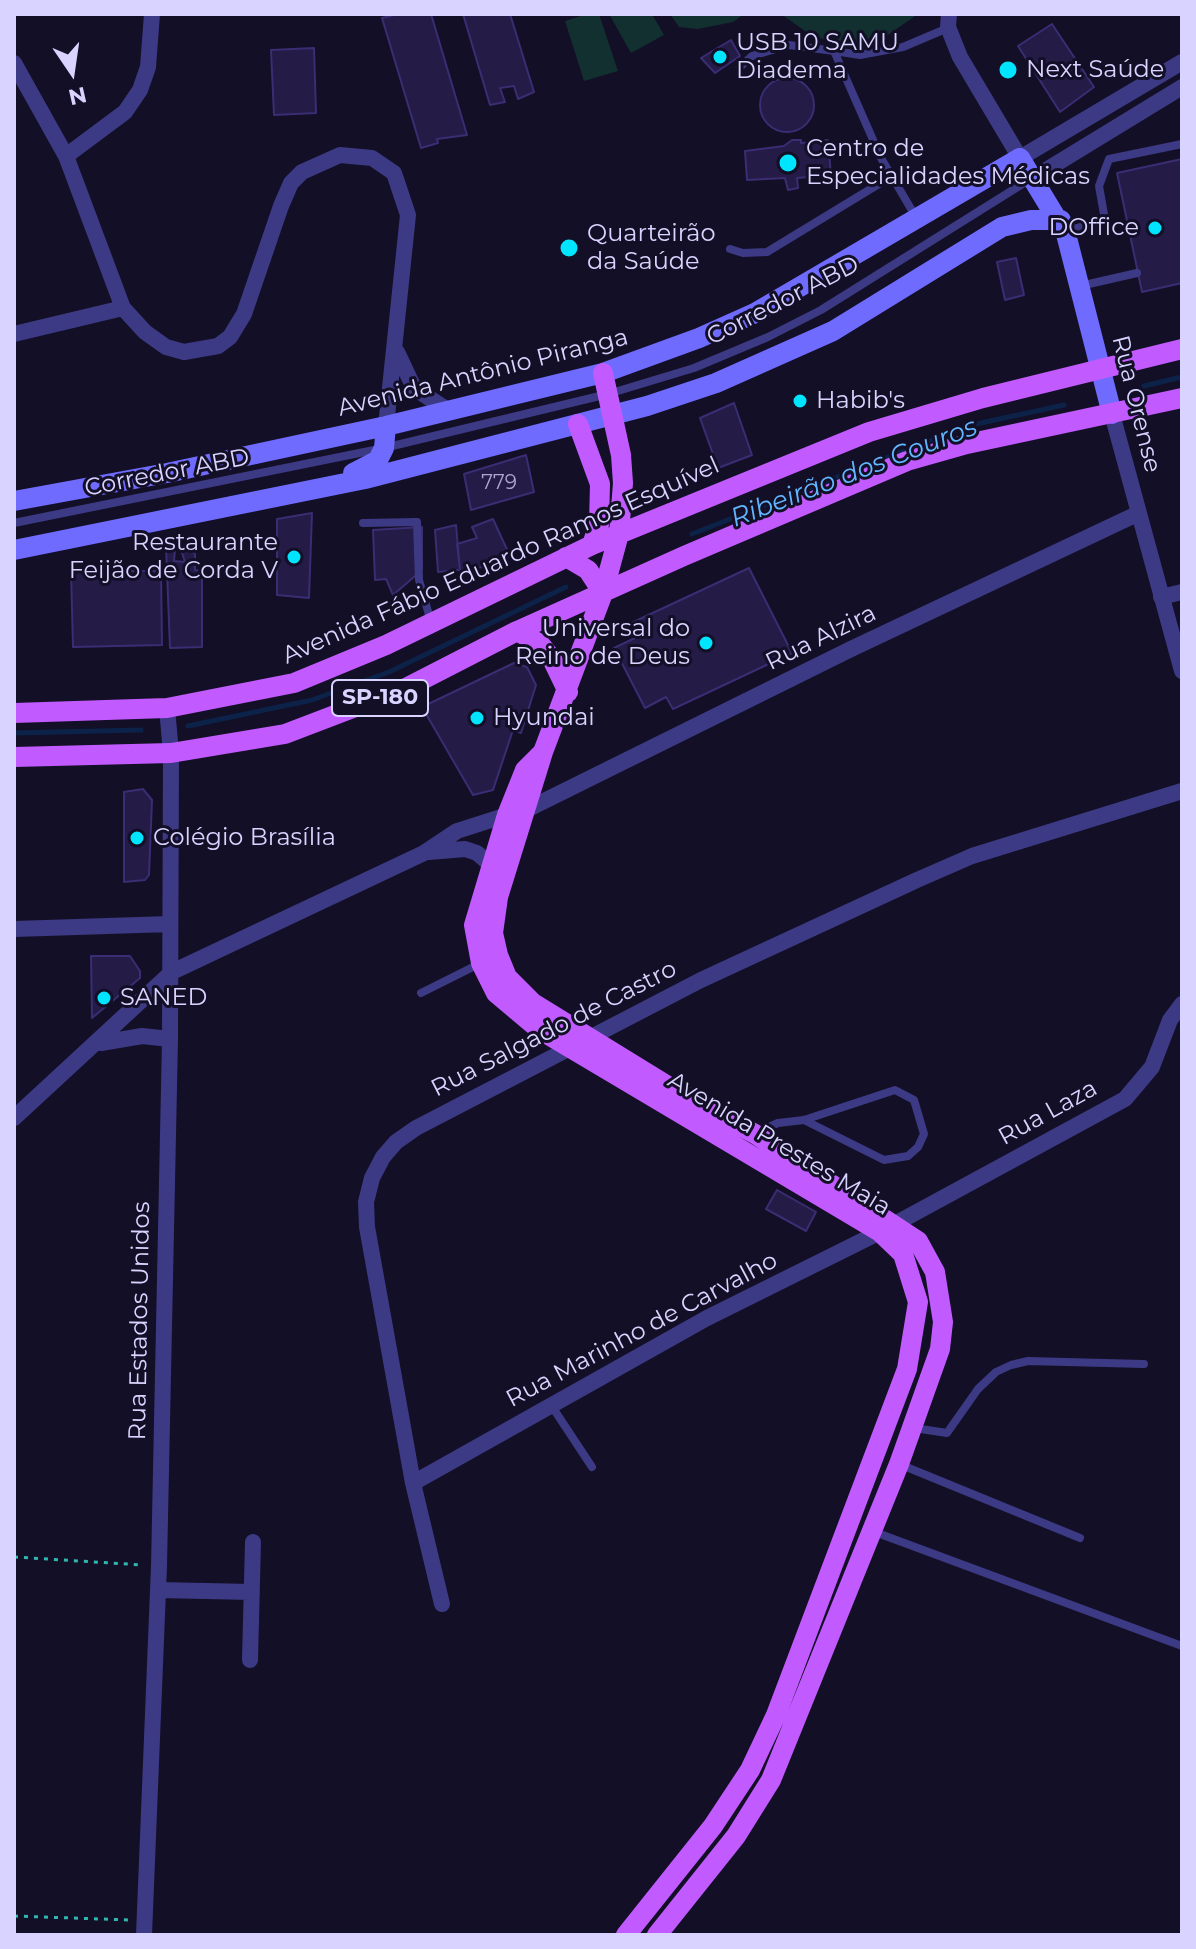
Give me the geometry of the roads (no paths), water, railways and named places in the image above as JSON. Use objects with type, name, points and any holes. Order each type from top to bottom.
[{"type":"main road","name":"Rua Orense","points":[[1020,158],[1063,226],[1112,414]]},
{"type":"main road","name":"Avenida Antônio Piranga","points":[[14,501],[167,473],[386,426],[603,373],[699,338],[755,313],[1020,158]]},
{"type":"main road","points":[[14,550],[297,493],[613,416],[716,383],[776,359],[880,304],[1002,227],[1024,221],[1063,226]]},
{"type":"main road","name":"Avenida Fábio Eduardo Ramos Esquível","points":[[14,713],[167,708],[294,683],[431,623],[592,545],[869,432],[1100,368],[1182,349]]},
{"type":"main road","name":"Avenida Prestes Maia","points":[[490,959],[494,918],[543,752],[603,593],[619,534],[623,483],[603,373]]},
{"type":"main road","name":"SP-180","points":[[14,757],[171,753],[249,742],[337,716],[408,687],[517,631],[907,461],[967,444],[1182,398]]},
{"type":"main road","points":[[578,424],[600,484],[599,524],[592,545]]},
{"type":"main road","points":[[297,493],[371,465],[384,448],[386,426]]},
{"type":"main road","points":[[566,557],[588,570],[603,593]]},
{"type":"main road","points":[[517,631],[540,644],[552,659],[568,692]]},
{"type":"main road","name":"Avenida Prestes Maia","points":[[543,752],[525,770],[507,815],[474,925],[490,959],[496,993],[510,1009],[580,1042],[755,1134],[888,1228],[903,1254],[916,1291],[917,1324],[907,1369],[776,1715],[750,1770],[713,1826],[626,1935]]},
{"type":"main road","points":[[507,815],[514,821],[520,837]]},
{"type":"main road","name":"Avenida Prestes Maia","points":[[580,1042],[745,1153],[918,1241],[935,1272],[941,1297],[940,1349],[899,1464],[771,1780],[736,1836],[657,1935]]},
{"type":"street","points":[[66,156],[125,112],[140,90],[148,67],[152,14]]},
{"type":"street","points":[[949,21],[960,57],[1020,158]]},
{"type":"street","name":"Avenida Antônio Piranga","points":[[1020,158],[1182,62]]},
{"type":"street","points":[[14,63],[66,156],[123,308],[166,347],[184,352],[218,346],[230,337],[244,314],[291,183],[313,164],[340,155],[372,158],[394,173],[408,215],[386,426]]},
{"type":"street","points":[[1033,178],[1182,87]]},
{"type":"street","points":[[14,334],[123,308]]},
{"type":"street","points":[[395,346],[414,388],[449,411]]},
{"type":"street","name":"Rua Orense","points":[[1112,414],[1182,671]]},
{"type":"street","name":"Rua Alzira","points":[[528,809],[851,649],[1137,514]]},
{"type":"street","points":[[1161,597],[1182,592]]},
{"type":"street","name":"Rua Estados Unidos","points":[[145,1928],[159,1566],[172,972],[171,753],[167,708]]},
{"type":"street","name":"Rua Salgado de Castro","points":[[442,1604],[413,1483],[367,1227],[366,1202],[372,1178],[383,1157],[416,1128],[701,980],[972,856],[1182,791]]},
{"type":"street","points":[[14,1118],[172,972],[424,853],[457,831],[507,815]]},
{"type":"street","points":[[424,853],[465,849],[477,853],[491,865]]},
{"type":"street","points":[[14,929],[170,924]]},
{"type":"street","name":"Rua Laza","points":[[888,1228],[1125,1099],[1152,1067],[1170,1020],[1182,1004]]},
{"type":"street","points":[[95,1045],[124,1037],[170,1039]]},
{"type":"street","name":"Rua Marinho de Carvalho","points":[[413,1483],[707,1318],[888,1228]]},
{"type":"street","points":[[250,1660],[253,1542]]},
{"type":"street","points":[[158,1590],[252,1592]]},
{"type":"lane","points":[[740,67],[752,56],[789,45],[860,55],[903,47],[949,21]]},
{"type":"lane","points":[[834,51],[892,176],[918,220]]},
{"type":"lane","points":[[1063,226],[1105,220],[1099,186],[1109,159],[1182,144]]},
{"type":"lane","points":[[730,249],[743,253],[767,252],[892,176]]},
{"type":"lane","name":"Corredor ABD","points":[[14,523],[384,448],[608,394],[694,368],[768,337],[867,283],[1033,178]]},
{"type":"lane","points":[[1079,286],[1137,273]]},
{"type":"lane","points":[[363,523],[417,522],[419,580],[431,623]]},
{"type":"lane","points":[[421,993],[490,959]]},
{"type":"lane","points":[[745,1153],[755,1134],[778,1123],[804,1120],[895,1090],[914,1100],[924,1134],[918,1147],[908,1156],[884,1160],[804,1120]]},
{"type":"lane","points":[[912,1427],[935,1434],[947,1433],[978,1389],[996,1372],[1011,1365],[1028,1361],[1144,1364]]},
{"type":"lane","points":[[551,1405],[592,1467]]},
{"type":"lane","points":[[899,1464],[1080,1538]]},
{"type":"lane","points":[[872,1531],[1182,1646]]},
{"type":"waterway","points":[[1144,386],[1182,377]]},
{"type":"waterway","name":"Ribeirão dos Couros","points":[[692,534],[967,426],[1064,405]]},
{"type":"waterway","name":"Ribeirão dos Couros","points":[[188,726],[312,700],[389,672],[566,587]]},
{"type":"waterway","name":"Ribeirão dos Couros","points":[[14,733],[141,730]]},
{"type":"place","name":"USB 10 SAMU Diadema","points":[[720,57]]},
{"type":"place","name":"Next Saúde","points":[[1008,70]]},
{"type":"place","name":"Centro de Especialidades Médicas","points":[[788,163]]},
{"type":"place","name":"DOffice","points":[[1155,228]]},
{"type":"place","name":"Quarteirão da Saúde","points":[[569,248]]},
{"type":"place","name":"Habib's","points":[[800,401]]},
{"type":"place","name":"Restaurante Feijão de Corda V","points":[[294,557]]},
{"type":"place","name":"Universal do Reino de Deus","points":[[706,643]]},
{"type":"place","name":"Hyundai","points":[[477,718]]},
{"type":"place","name":"Colégio Brasília","points":[[137,838]]},
{"type":"place","name":"SANED","points":[[104,998]]}]
